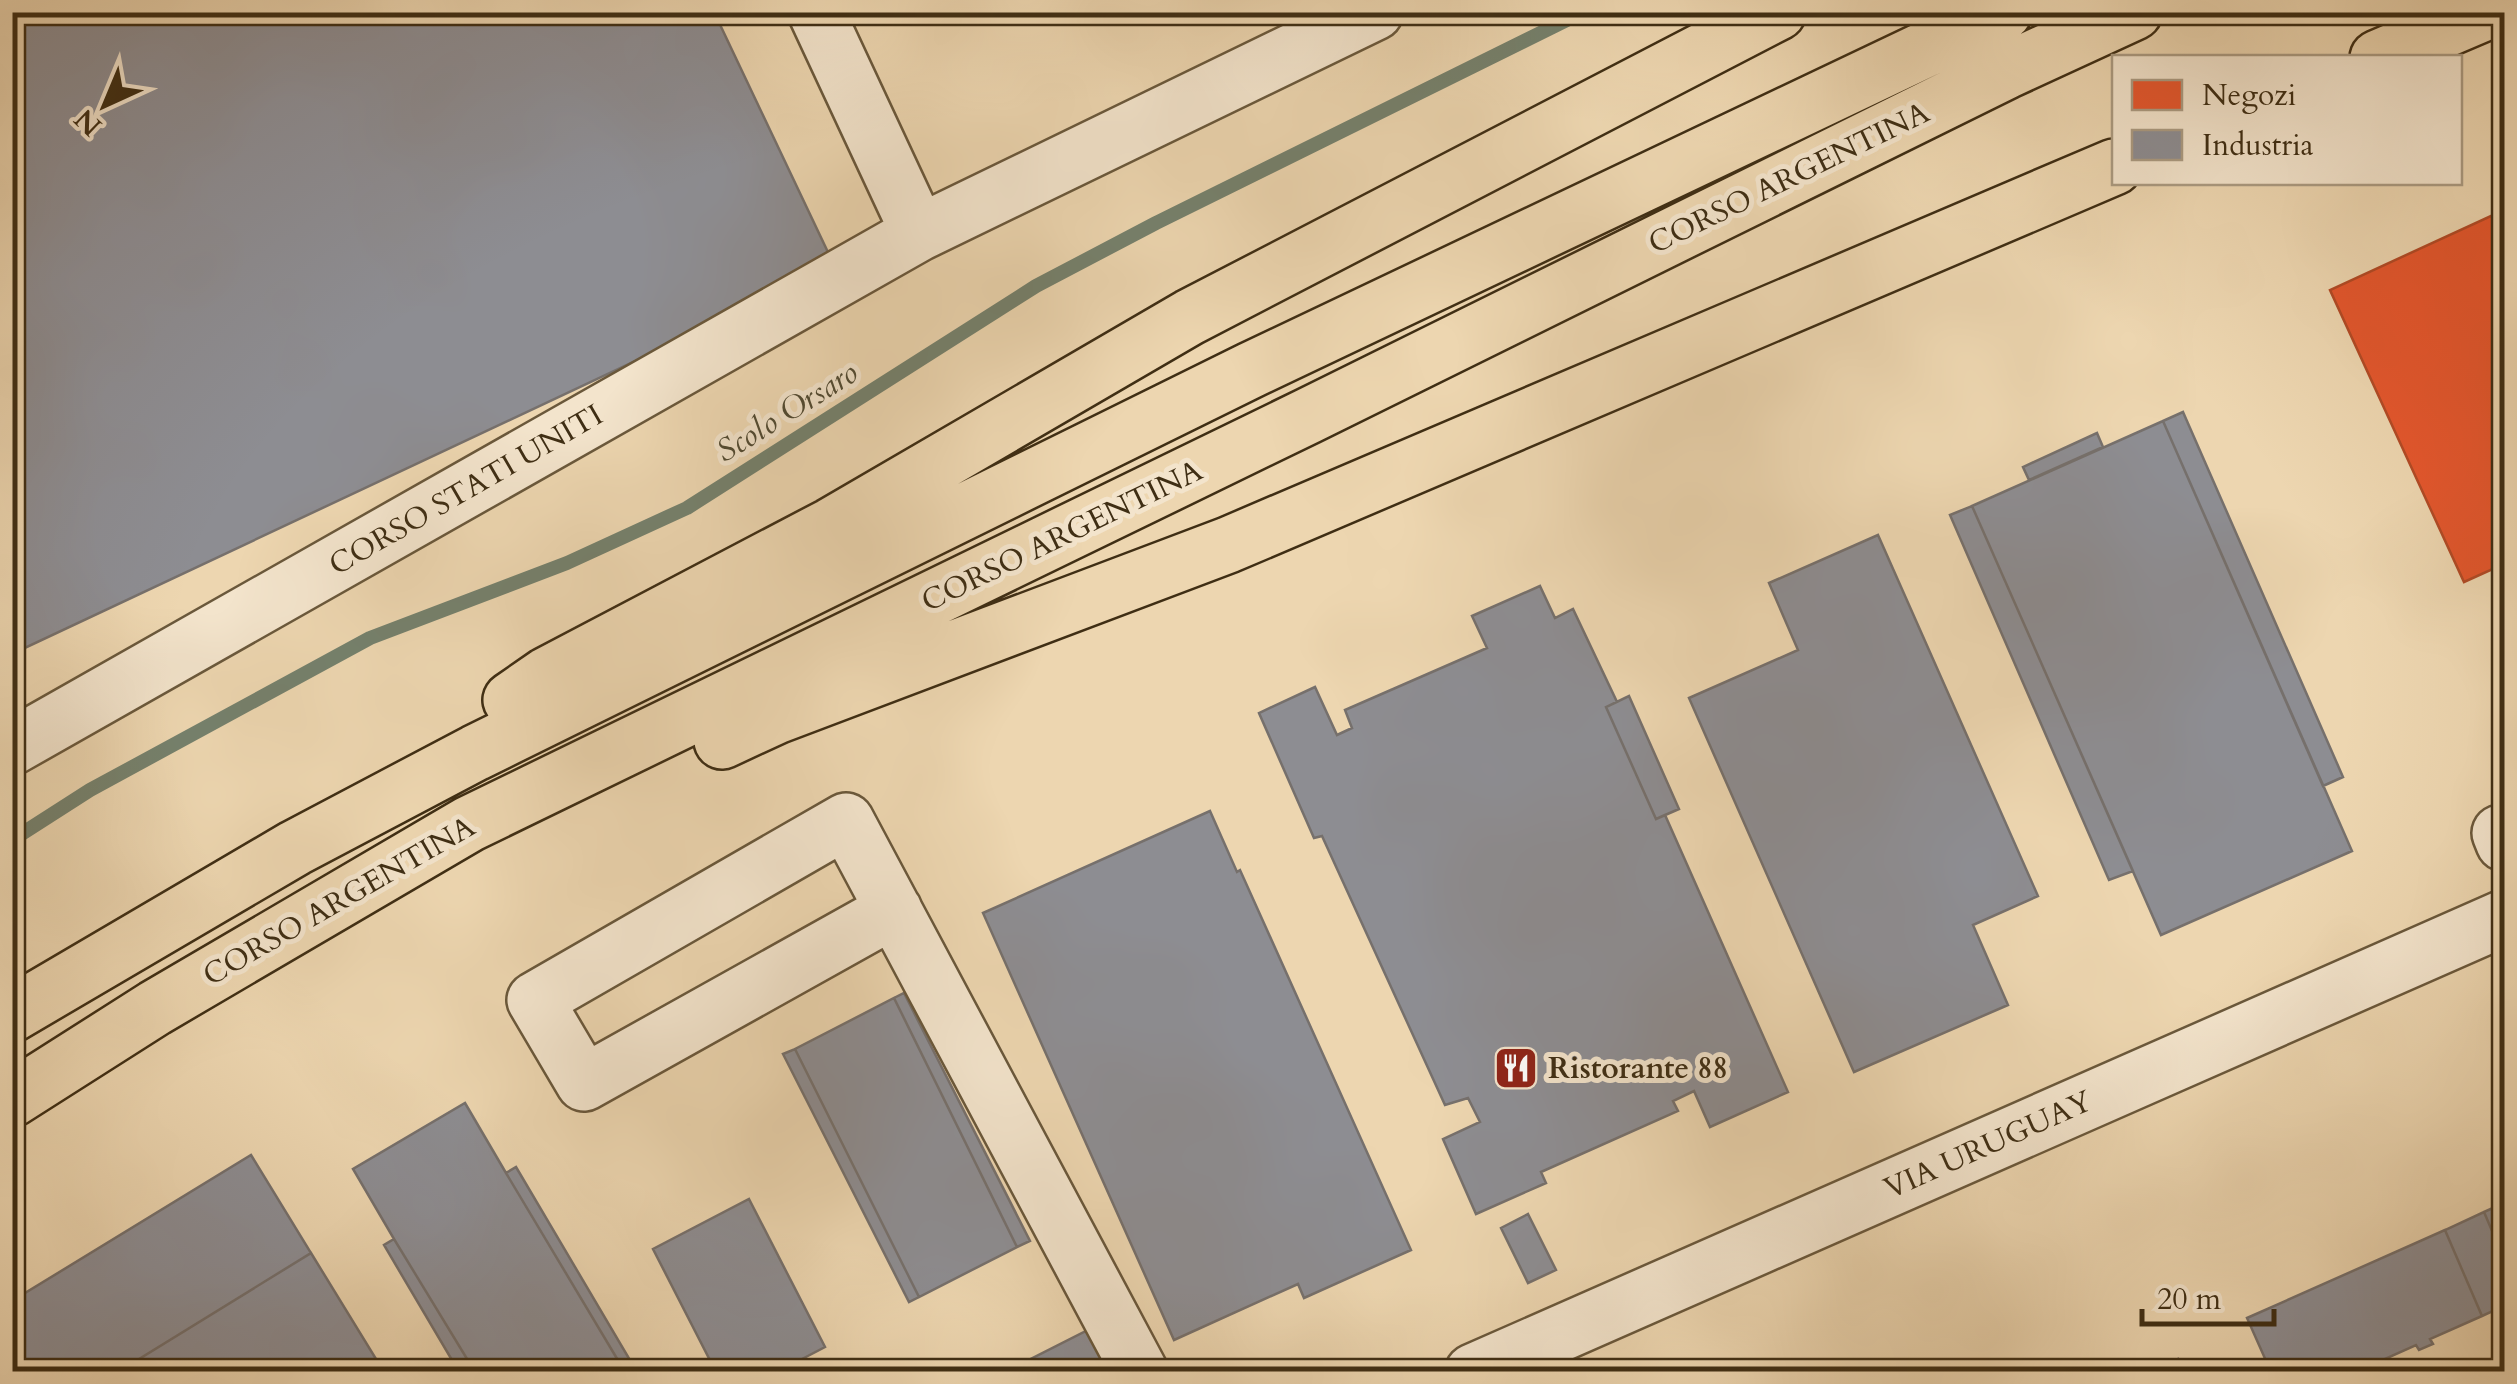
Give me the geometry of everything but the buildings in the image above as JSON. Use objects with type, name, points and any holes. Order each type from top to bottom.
[{"type":"highway","points":[[296,848],[547,675],[831,526],[1190,317],[1778,12]]},
{"type":"highway","name":"CORSO ARGENTINA","points":[[12,1014],[296,848],[475,753],[910,536],[2004,12]]},
{"type":"highway","name":"CORSO ARGENTINA","points":[[12,1100],[155,1008],[469,824],[2006,71],[2134,12]]},
{"type":"highway","points":[[2385,55],[2486,12]]},
{"type":"highway","points":[[155,1008],[776,716],[1228,545],[2112,168]]},
{"type":"street","points":[[816,12],[919,233]]},
{"type":"street","name":"CORSO STATI UNITI","points":[[12,747],[919,233],[1376,12]]},
{"type":"street","points":[[894,910],[584,1083],[536,1000],[846,821],[894,910],[1140,1372]]},
{"type":"street","name":"VIA URUGUAY","points":[[1473,1372],[2504,918]]},
{"type":"waterway","name":"Scolo Orsaro","points":[[12,840],[90,790],[370,638],[567,563],[687,508],[1036,286],[1583,12]]},
{"type":"place","name":"Ristorante 88","points":[[1516,1068]]}]
